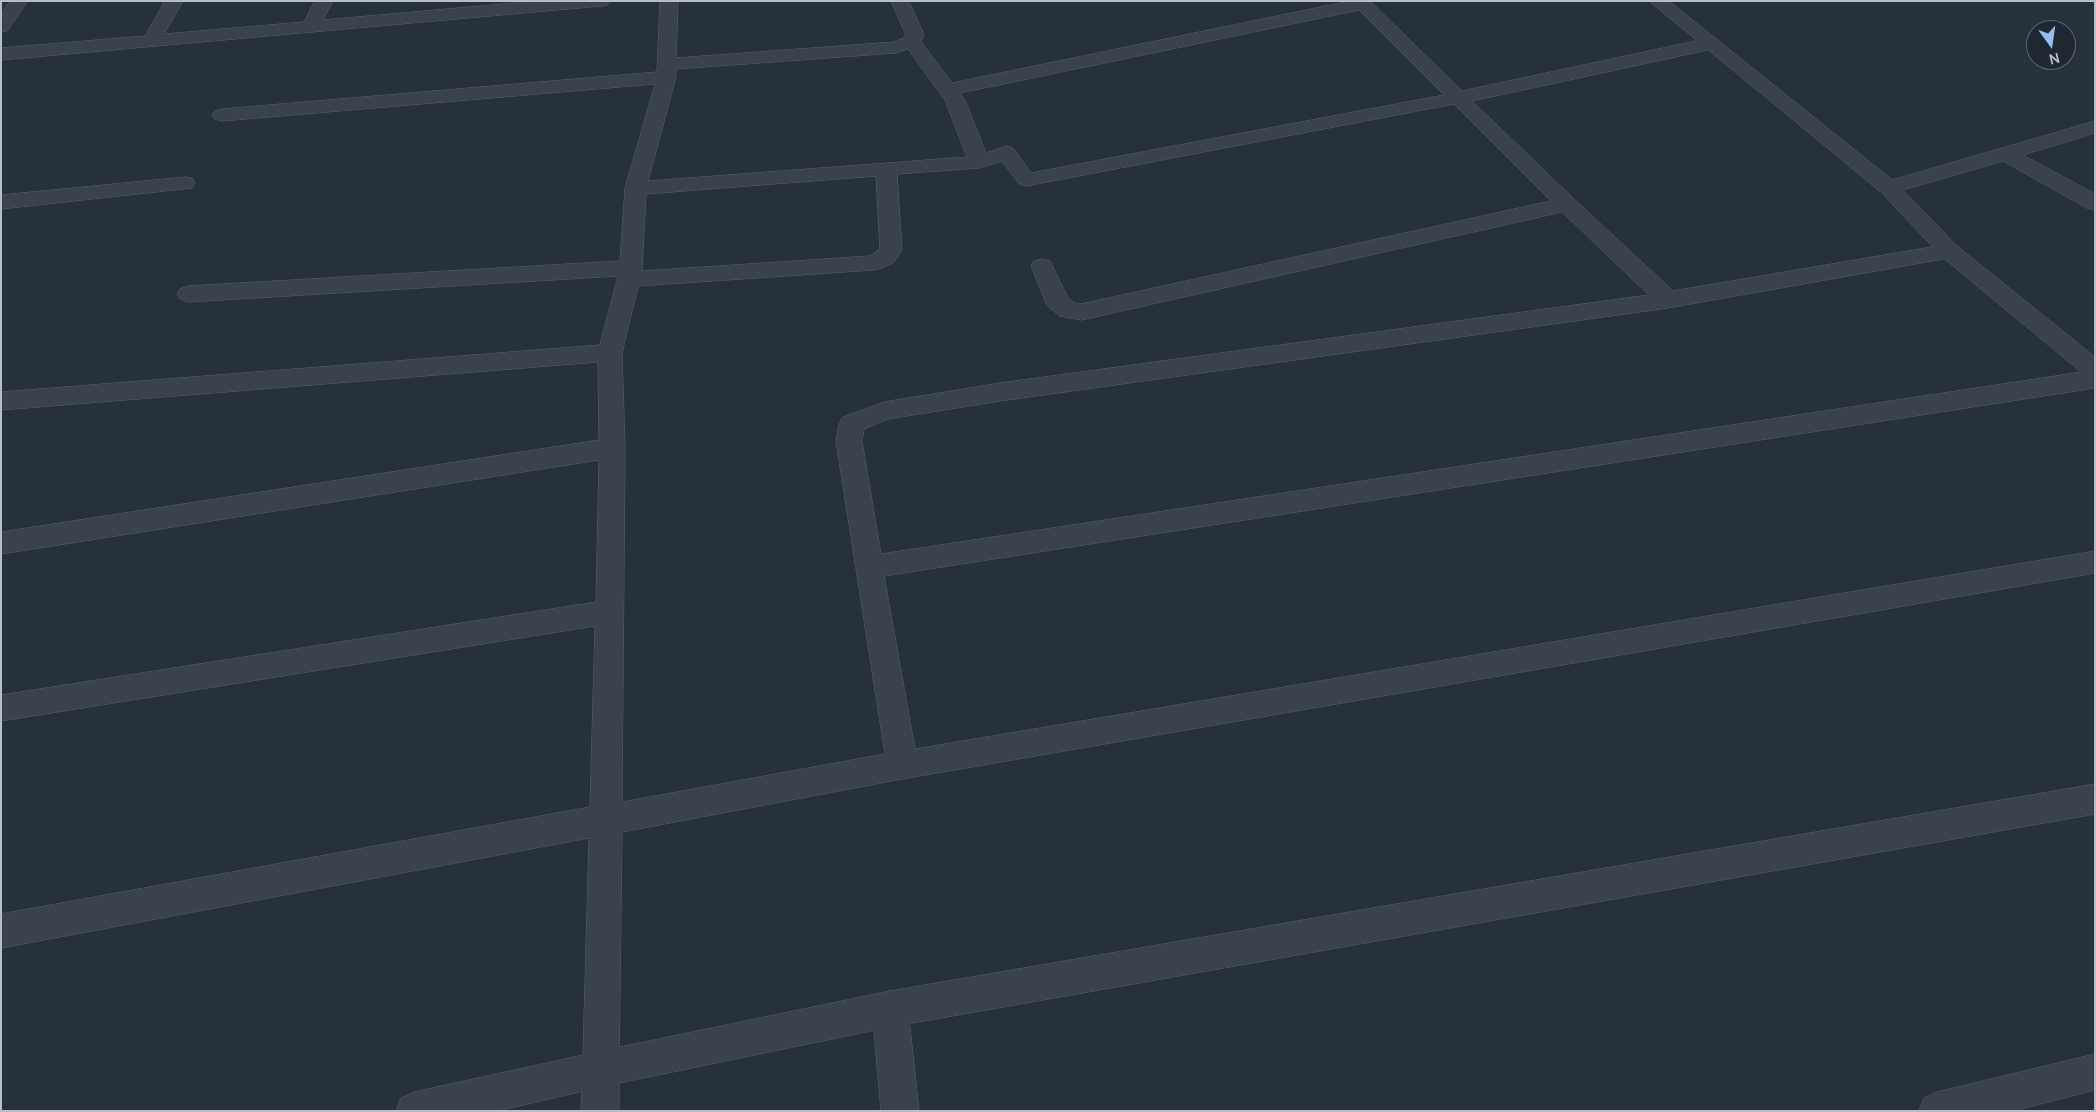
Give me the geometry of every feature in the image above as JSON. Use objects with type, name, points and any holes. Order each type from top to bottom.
[{"type":"street","points":[[1,27],[19,1]]},
{"type":"street","points":[[151,40],[174,1]]},
{"type":"street","points":[[310,28],[324,1]]},
{"type":"street","points":[[1,54],[601,1]]},
{"type":"street","points":[[600,1111],[610,612],[612,448],[610,353],[630,274],[636,188],[666,70],[669,1]]},
{"type":"street","points":[[222,115],[896,47],[912,42],[915,35],[900,1]]},
{"type":"street","points":[[1658,1],[1890,188],[1949,251],[2095,370]]},
{"type":"street","points":[[948,90],[1362,3],[1566,204],[1668,300]]},
{"type":"street","points":[[912,42],[955,100],[979,162]]},
{"type":"street","points":[[636,188],[979,162],[1006,152],[1026,180],[1457,98],[1710,44]]},
{"type":"street","points":[[1890,188],[2095,127]]},
{"type":"street","points":[[2006,154],[2095,203]]},
{"type":"street","points":[[188,294],[874,263],[885,258],[891,250],[886,170]]},
{"type":"street","points":[[1,202],[185,183]]},
{"type":"street","points":[[1042,266],[1058,303],[1068,310],[1081,312],[1566,204]]},
{"type":"street","points":[[902,765],[849,441],[852,424],[884,410],[1010,390],[1668,300],[1949,251]]},
{"type":"street","points":[[1,400],[610,353]]},
{"type":"street","points":[[869,567],[2095,379]]},
{"type":"street","points":[[1,544],[612,448]]},
{"type":"street","points":[[1,931],[902,765],[2095,562]]},
{"type":"street","points":[[1,708],[610,612]]},
{"type":"street","points":[[414,1111],[890,1009],[2095,799]]},
{"type":"street","points":[[890,1009],[900,1111]]},
{"type":"street","points":[[1938,1111],[2095,1072]]}]
